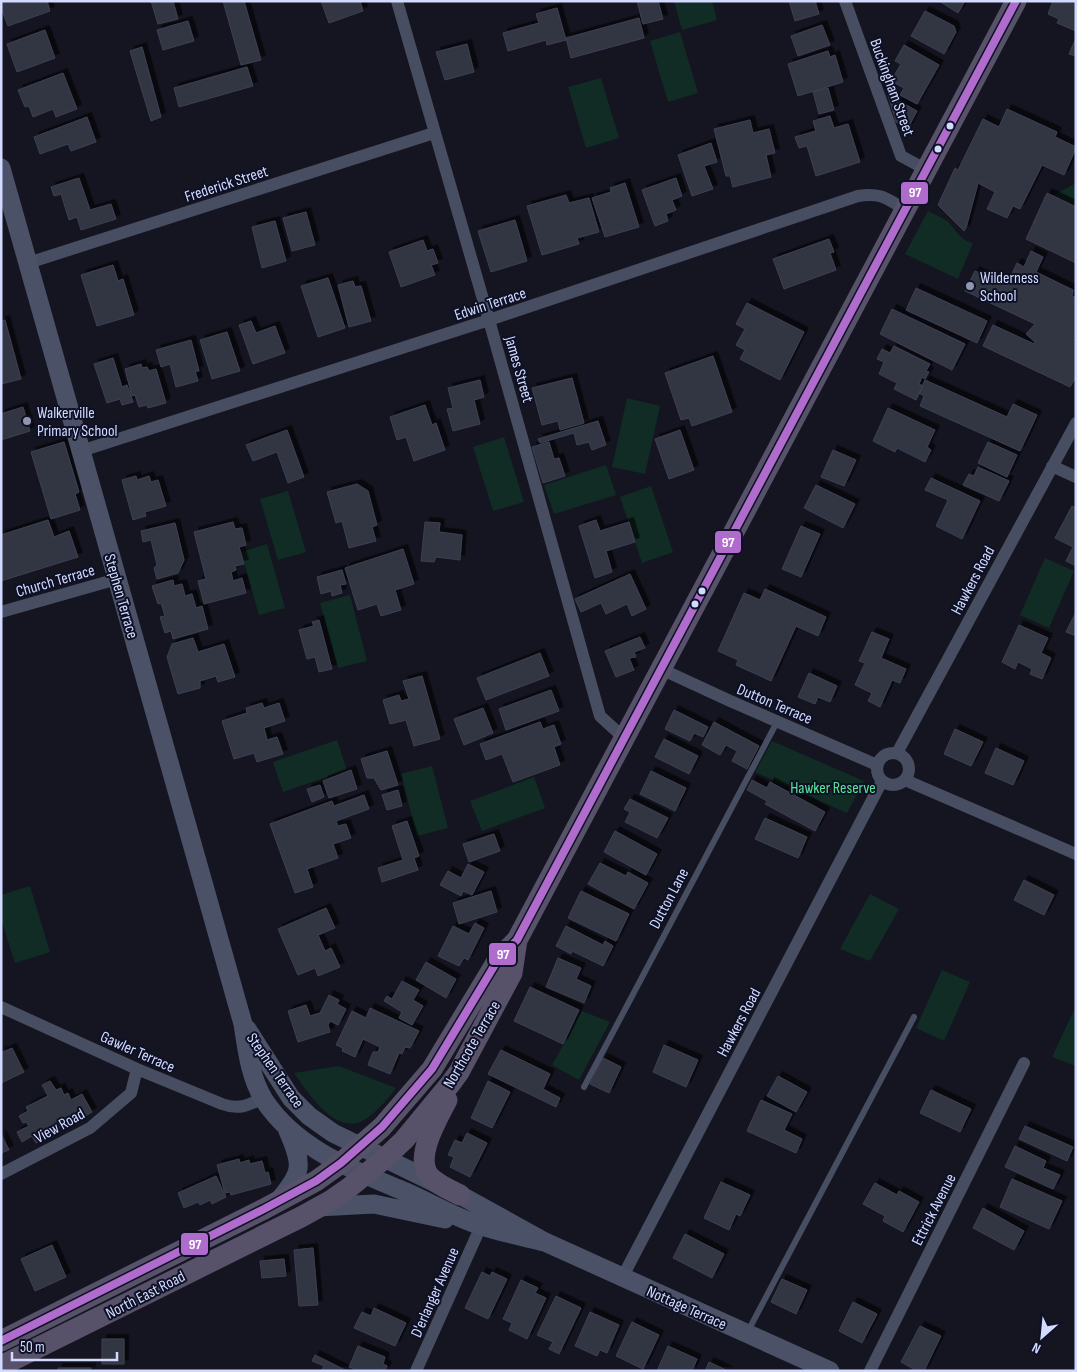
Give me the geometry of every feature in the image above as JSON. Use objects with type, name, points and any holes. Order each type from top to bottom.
[{"type":"highway","name":"Northcote Terrace","points":[[366,1176],[404,1140],[459,1072],[512,973],[517,940],[623,737],[1016,1]]},
{"type":"highway","name":"Northcote Terrace","points":[[341,1163],[382,1127],[432,1069],[498,958],[517,940]]},
{"type":"highway","points":[[459,1072],[428,1140],[424,1158],[426,1172],[431,1178],[460,1195]]},
{"type":"highway","name":"North East Road","points":[[1,1341],[278,1201],[316,1180],[341,1163]]},
{"type":"highway","name":"North East Road","points":[[1,1366],[279,1229],[318,1207],[366,1176]]},
{"type":"main road","name":"Stephen Terrace","points":[[1,168],[6,202],[28,263],[243,1024],[249,1063],[263,1098],[287,1128],[314,1149],[366,1176]]},
{"type":"main road","name":"Stephen Terrace","points":[[243,1024],[281,1083],[300,1108],[333,1133],[384,1160]]},
{"type":"main road","points":[[278,1201],[292,1184],[300,1166],[296,1148],[287,1128]]},
{"type":"main road","name":"Nottage Terrace","points":[[384,1160],[460,1195],[545,1242],[830,1371]]},
{"type":"main road","name":"Nottage Terrace","points":[[366,1176],[481,1226],[545,1242]]},
{"type":"main road","points":[[318,1207],[374,1204],[481,1226]]},
{"type":"street","name":"James Street","points":[[396,1],[489,320],[600,716],[623,737]]},
{"type":"street","name":"Buckingham Street","points":[[845,1],[901,156],[927,170]]},
{"type":"street","name":"Frederick Street","points":[[28,263],[434,134]]},
{"type":"street","name":"Edwin Terrace","points":[[81,451],[489,320],[858,196],[872,194],[880,196],[906,210]]},
{"type":"street","name":"Hawkers Road","points":[[897,753],[1076,423]]},
{"type":"street","points":[[1052,466],[1076,477]]},
{"type":"street","name":"Church Terrace","points":[[1,612],[118,579]]},
{"type":"street","name":"Dutton Terrace","points":[[661,669],[877,766]]},
{"type":"street","points":[[897,753],[902,755],[909,764],[910,770],[905,780],[891,785],[882,781],[877,771],[877,766],[883,756],[897,753]]},
{"type":"street","points":[[905,780],[1076,854]]},
{"type":"street","name":"Hawkers Road","points":[[622,1278],[882,781]]},
{"type":"street","name":"Gawler Terrace","points":[[1,1006],[137,1069],[231,1107],[244,1107],[263,1098]]},
{"type":"street","name":"Ettrick Avenue","points":[[870,1371],[1024,1063]]},
{"type":"street","name":"View Road","points":[[1,1174],[90,1128],[131,1094],[137,1069]]},
{"type":"street","name":"D'erlanger Avenue","points":[[416,1371],[481,1226]]},
{"type":"lane","name":"Dutton Lane","points":[[584,1087],[777,722]]},
{"type":"lane","points":[[746,1334],[914,1017]]},
{"type":"green space","points":[[674,1],[712,1],[717,20],[682,30]]},
{"type":"green space","points":[[680,32],[698,93],[668,102],[650,41]]},
{"type":"green space","points":[[601,78],[619,138],[586,148],[568,87]]},
{"type":"green space","points":[[1076,183],[1076,207],[1052,196]]},
{"type":"green space","points":[[928,211],[947,221],[961,237],[973,243],[958,279],[905,254]]},
{"type":"green space","points":[[627,398],[660,406],[645,474],[612,467]]},
{"type":"green space","points":[[504,437],[524,502],[493,511],[473,447]]},
{"type":"green space","points":[[606,465],[616,495],[554,514],[544,485]]},
{"type":"green space","points":[[651,486],[673,552],[642,563],[620,497]]},
{"type":"green space","points":[[288,491],[306,552],[278,560],[260,499]]},
{"type":"green space","points":[[267,544],[285,608],[259,615],[241,552]]},
{"type":"green space","points":[[1045,558],[1074,571],[1049,628],[1020,615]]},
{"type":"green space","points":[[350,595],[367,661],[338,668],[320,603]]},
{"type":"green space","points":[[337,740],[347,770],[283,792],[273,762]]},
{"type":"green space","name":"Hawker Reserve","points":[[772,741],[864,781],[847,813],[755,772]]},
{"type":"green space","points":[[432,766],[448,828],[417,836],[401,774]]},
{"type":"green space","points":[[534,777],[545,808],[482,831],[470,801]]},
{"type":"green space","points":[[30,886],[50,952],[15,963],[1,919],[1,895]]},
{"type":"green space","points":[[870,894],[899,909],[870,961],[840,949]]},
{"type":"green space","points":[[942,970],[970,982],[944,1041],[916,1028]]},
{"type":"green space","points":[[1076,1006],[1076,1066],[1052,1057]]},
{"type":"green space","points":[[582,1011],[610,1022],[579,1080],[552,1065]]},
{"type":"green space","points":[[339,1066],[396,1088],[366,1119],[352,1124],[341,1122],[322,1109],[294,1073]]},
{"type":"building","points":[[1,1],[47,1],[50,11],[8,26],[1,8]]},
{"type":"building","points":[[151,1],[173,1],[178,19],[158,24]]},
{"type":"building","points":[[223,1],[244,1],[261,60],[241,65]]},
{"type":"building","points":[[321,1],[360,1],[363,11],[329,23]]},
{"type":"building","points":[[637,1],[658,1],[663,19],[643,24]]},
{"type":"building","points":[[789,1],[815,1],[819,14],[795,21]]},
{"type":"building","points":[[939,1],[965,1],[958,13]]},
{"type":"building","points":[[1053,1],[1060,3],[1060,1],[1076,1],[1076,31],[1057,23],[1059,19],[1048,14]]},
{"type":"building","points":[[557,8],[566,40],[547,45],[546,40],[508,51],[503,33],[539,23],[536,14]]},
{"type":"building","points":[[925,11],[954,26],[956,32],[944,54],[911,36]]},
{"type":"building","points":[[639,18],[644,38],[571,58],[566,38]]},
{"type":"building","points":[[188,21],[194,41],[163,50],[157,30]]},
{"type":"building","points":[[822,25],[830,45],[798,56],[791,36]]},
{"type":"building","points":[[45,30],[55,58],[17,72],[7,44]]},
{"type":"building","points":[[1076,38],[1076,56],[1069,54]]},
{"type":"building","points":[[467,44],[474,72],[445,80],[436,52]]},
{"type":"building","points":[[904,45],[939,65],[917,104],[900,95],[904,88],[891,81],[901,64],[895,61]]},
{"type":"building","points":[[142,47],[161,117],[151,121],[130,51]]},
{"type":"building","points":[[828,51],[830,57],[835,55],[843,82],[798,96],[788,64]]},
{"type":"building","points":[[247,67],[253,86],[179,107],[174,88]]},
{"type":"building","points":[[63,73],[77,109],[56,117],[53,109],[33,117],[29,106],[25,107],[18,90]]},
{"type":"building","points":[[828,88],[834,110],[819,114],[813,92]]},
{"type":"building","points":[[888,95],[917,111],[908,128],[896,122]]},
{"type":"building","points":[[1007,109],[1057,132],[1055,137],[1076,148],[1064,175],[1042,165],[1020,209],[1013,206],[1007,218],[987,209],[995,192],[978,183],[964,231],[938,205],[955,168],[958,170],[983,119],[999,127]]},
{"type":"building","points":[[830,116],[834,128],[848,124],[860,162],[816,176],[807,146],[799,148],[795,137],[816,131],[813,121]]},
{"type":"building","points":[[87,117],[96,142],[71,151],[68,144],[40,154],[34,137]]},
{"type":"building","points":[[750,120],[753,133],[769,129],[775,153],[766,155],[771,177],[733,187],[730,176],[726,176],[714,129]]},
{"type":"building","points":[[711,143],[717,162],[704,166],[713,189],[692,196],[678,155]]},
{"type":"building","points":[[79,178],[90,210],[111,204],[116,219],[81,230],[77,217],[69,220],[61,194],[54,196],[51,187]]},
{"type":"building","points":[[676,178],[682,196],[672,200],[676,210],[666,214],[668,221],[655,226],[642,190]]},
{"type":"building","points":[[625,183],[639,227],[605,237],[592,198],[611,192],[610,188]]},
{"type":"building","points":[[1047,193],[1076,207],[1076,263],[1026,239]]},
{"type":"building","points":[[566,195],[569,203],[589,198],[599,232],[577,238],[579,244],[542,255],[527,206]]},
{"type":"building","points":[[306,212],[315,245],[292,251],[283,218]]},
{"type":"building","points":[[515,220],[527,261],[491,272],[478,231]]},
{"type":"building","points":[[275,221],[286,261],[262,268],[252,227]]},
{"type":"building","points":[[829,239],[834,252],[830,253],[836,270],[784,289],[773,259]]},
{"type":"building","points":[[423,240],[427,251],[433,249],[438,263],[431,265],[435,275],[401,287],[389,252]]},
{"type":"building","points":[[1031,251],[1043,257],[1036,272],[1073,290],[1072,296],[1076,298],[1076,338],[1073,343],[1076,344],[1076,377],[1070,387],[983,346],[993,325],[1034,344],[1035,342],[1026,334],[1035,324],[965,291],[975,271],[1006,286],[1017,263],[1024,267]]},
{"type":"building","points":[[113,265],[118,281],[123,279],[134,315],[97,326],[81,275]]},
{"type":"building","points":[[328,278],[345,328],[318,337],[301,286]]},
{"type":"building","points":[[353,281],[355,287],[361,286],[371,321],[349,327],[338,285]]},
{"type":"building","points":[[916,288],[987,321],[977,343],[906,310]]},
{"type":"building","points":[[747,303],[804,332],[780,380],[740,359],[745,350],[736,345],[745,329],[736,324]]},
{"type":"building","points":[[892,309],[965,344],[952,370],[880,334]]},
{"type":"building","points":[[5,320],[21,379],[1,384],[1,321]]},
{"type":"building","points":[[251,321],[256,333],[275,326],[285,353],[253,364],[239,325]]},
{"type":"building","points":[[227,332],[240,371],[212,379],[200,340]]},
{"type":"building","points":[[191,340],[199,371],[195,371],[198,381],[176,387],[170,364],[161,367],[156,350]]},
{"type":"building","points":[[894,346],[930,364],[926,371],[929,372],[925,379],[922,377],[919,384],[923,386],[916,400],[894,389],[897,383],[879,374],[884,362],[877,359],[882,349],[890,353]]},
{"type":"building","points":[[713,356],[732,412],[692,426],[689,418],[681,420],[665,373]]},
{"type":"building","points":[[113,358],[122,387],[127,385],[133,402],[122,405],[120,399],[107,403],[94,364]]},
{"type":"building","points":[[141,364],[142,368],[147,367],[149,371],[156,369],[166,403],[148,408],[147,405],[139,407],[135,395],[132,396],[125,369]]},
{"type":"building","points":[[572,378],[584,423],[560,430],[558,421],[542,425],[532,388]]},
{"type":"building","points":[[480,380],[484,397],[474,400],[480,424],[453,431],[447,409],[453,408],[448,388]]},
{"type":"building","points":[[925,380],[1007,417],[1013,404],[1037,415],[1020,451],[920,406],[924,396],[919,393]]},
{"type":"building","points":[[425,405],[432,425],[436,423],[445,450],[414,461],[406,437],[397,440],[390,417]]},
{"type":"building","points":[[23,407],[30,431],[1,440],[1,414]]},
{"type":"building","points":[[888,408],[935,430],[927,447],[931,450],[925,462],[897,448],[895,452],[873,441]]},
{"type":"building","points":[[598,421],[606,445],[592,450],[589,442],[577,445],[574,433],[540,443],[538,439]]},
{"type":"building","points":[[287,430],[304,477],[288,483],[277,452],[253,461],[246,445]]},
{"type":"building","points":[[680,430],[694,470],[669,479],[655,439]]},
{"type":"building","points":[[64,442],[79,492],[75,494],[80,510],[51,519],[31,452]]},
{"type":"building","points":[[549,442],[554,459],[559,458],[565,476],[543,483],[532,447]]},
{"type":"building","points":[[988,442],[1017,455],[1007,477],[978,463]]},
{"type":"building","points":[[833,450],[856,460],[844,486],[821,477]]},
{"type":"building","points":[[978,467],[1009,481],[999,501],[963,485],[969,474],[974,476]]},
{"type":"building","points":[[136,476],[137,480],[149,476],[151,482],[158,480],[166,506],[145,512],[146,516],[133,520],[122,480]]},
{"type":"building","points":[[931,478],[980,501],[962,539],[936,526],[948,500],[925,490]]},
{"type":"building","points":[[357,484],[368,491],[377,525],[372,527],[376,541],[349,548],[342,521],[336,523],[327,492]]},
{"type":"building","points":[[816,485],[855,504],[843,528],[804,508]]},
{"type":"building","points":[[1072,506],[1076,508],[1076,566],[1066,561],[1073,547],[1055,538]]},
{"type":"building","points":[[48,520],[54,537],[69,531],[78,557],[1,581],[1,535]]},
{"type":"building","points":[[596,520],[600,531],[629,522],[635,542],[606,551],[612,572],[595,578],[579,526]]},
{"type":"building","points":[[233,522],[235,529],[242,528],[246,545],[239,547],[244,564],[235,566],[236,570],[231,572],[233,581],[242,578],[246,593],[204,604],[198,581],[206,579],[194,532]]},
{"type":"building","points":[[425,522],[440,523],[439,532],[462,535],[460,560],[436,557],[434,562],[421,561]]},
{"type":"building","points":[[175,523],[184,560],[178,573],[157,579],[154,568],[157,565],[151,540],[143,542],[141,531]]},
{"type":"building","points":[[801,526],[820,534],[801,577],[782,569]]},
{"type":"building","points":[[403,549],[414,584],[395,590],[401,610],[381,616],[377,604],[358,610],[345,568]]},
{"type":"building","points":[[342,570],[346,584],[340,585],[342,593],[332,596],[331,591],[321,594],[317,577]]},
{"type":"building","points":[[630,574],[646,609],[632,616],[627,604],[606,614],[601,603],[581,612],[575,599]]},
{"type":"building","points":[[173,580],[174,586],[182,584],[185,596],[192,594],[196,608],[202,606],[208,629],[173,639],[171,631],[165,633],[160,617],[165,616],[161,603],[158,604],[152,586]]},
{"type":"building","points":[[765,589],[826,617],[818,636],[796,626],[771,681],[736,665],[738,660],[718,651],[744,593],[760,600]]},
{"type":"building","points":[[1076,612],[1076,636],[1066,632]]},
{"type":"building","points":[[319,620],[332,669],[319,672],[315,657],[307,659],[299,630],[314,626],[312,622]]},
{"type":"building","points":[[1019,625],[1048,638],[1041,653],[1051,658],[1042,679],[1030,674],[1032,669],[1018,662],[1015,669],[1002,662]]},
{"type":"building","points":[[872,632],[889,639],[881,658],[906,669],[900,683],[892,680],[880,707],[868,701],[872,693],[855,685],[865,663],[859,661]]},
{"type":"building","points":[[640,637],[645,648],[634,652],[636,657],[629,658],[634,670],[616,677],[605,651]]},
{"type":"building","points":[[193,638],[198,652],[224,644],[235,677],[218,682],[216,676],[200,681],[200,688],[178,694],[167,657],[172,644]]},
{"type":"building","points":[[540,653],[549,676],[486,700],[477,678]]},
{"type":"building","points":[[809,673],[837,686],[830,702],[818,697],[815,704],[798,697]]},
{"type":"building","points":[[422,676],[440,739],[414,746],[406,720],[390,724],[383,700],[399,695],[401,701],[409,699],[403,681]]},
{"type":"building","points":[[551,690],[559,711],[506,730],[499,709]]},
{"type":"building","points":[[262,703],[264,708],[279,703],[285,721],[264,728],[267,740],[277,737],[283,754],[257,762],[254,753],[234,759],[222,721],[247,713],[246,708]]},
{"type":"building","points":[[483,708],[493,733],[464,745],[454,719]]},
{"type":"building","points":[[674,710],[708,727],[703,737],[694,733],[690,741],[665,729]]},
{"type":"building","points":[[540,722],[543,729],[554,725],[561,744],[554,747],[560,765],[513,782],[502,754],[486,760],[480,744]]},
{"type":"building","points":[[714,722],[759,746],[747,769],[732,761],[737,751],[726,745],[720,755],[702,745]]},
{"type":"building","points":[[955,729],[983,742],[971,766],[944,754]]},
{"type":"building","points":[[664,739],[698,756],[689,774],[655,757]]},
{"type":"building","points":[[996,748],[1024,761],[1013,785],[985,773]]},
{"type":"building","points":[[387,751],[398,785],[381,790],[374,778],[367,778],[361,759]]},
{"type":"building","points":[[351,770],[357,789],[329,798],[323,781]]},
{"type":"building","points":[[651,771],[686,788],[675,811],[640,794]]},
{"type":"building","points":[[752,780],[767,788],[770,782],[825,812],[815,831],[765,804],[767,801],[747,790]]},
{"type":"building","points":[[320,785],[324,797],[312,802],[307,789]]},
{"type":"building","points":[[398,790],[402,806],[387,810],[382,795]]},
{"type":"building","points":[[364,795],[369,809],[336,821],[338,826],[346,824],[351,838],[333,844],[338,858],[307,869],[313,887],[295,893],[270,824],[332,801],[334,806]]},
{"type":"building","points":[[630,799],[668,818],[657,838],[625,822],[630,812],[624,809]]},
{"type":"building","points":[[765,818],[807,837],[798,858],[755,839]]},
{"type":"building","points":[[407,821],[419,856],[414,858],[418,870],[382,882],[378,868],[403,860],[392,826]]},
{"type":"building","points":[[615,831],[657,854],[646,875],[604,852]]},
{"type":"building","points":[[494,834],[500,851],[469,862],[463,844]]},
{"type":"building","points":[[600,863],[626,876],[628,872],[648,883],[634,909],[588,884]]},
{"type":"building","points":[[468,864],[484,872],[472,895],[463,891],[461,896],[440,885],[448,871],[461,878]]},
{"type":"building","points":[[1024,880],[1054,895],[1044,915],[1014,900]]},
{"type":"building","points":[[491,891],[497,912],[459,924],[453,903]]},
{"type":"building","points":[[581,891],[629,914],[616,941],[568,918]]},
{"type":"building","points":[[326,908],[335,928],[318,935],[325,951],[331,948],[340,967],[318,976],[315,968],[298,975],[278,929]]},
{"type":"building","points":[[475,923],[484,928],[468,960],[464,958],[459,966],[438,956],[453,926],[469,934]]},
{"type":"building","points":[[566,926],[603,945],[605,941],[613,946],[603,966],[572,951],[571,954],[556,946]]},
{"type":"building","points":[[558,958],[581,968],[576,979],[591,986],[584,1003],[546,987]]},
{"type":"building","points":[[426,962],[456,979],[446,998],[416,980]]},
{"type":"building","points":[[402,981],[419,990],[413,1000],[423,1006],[412,1025],[399,1018],[402,1012],[384,1001],[387,996],[392,999]]},
{"type":"building","points":[[530,987],[579,1010],[563,1044],[514,1021]]},
{"type":"building","points":[[329,995],[339,1000],[337,1004],[346,1009],[338,1025],[330,1021],[328,1025],[330,1032],[298,1042],[288,1011],[306,1005],[310,1016],[320,1013]]},
{"type":"building","points":[[370,1008],[419,1031],[410,1048],[405,1047],[402,1054],[399,1053],[390,1074],[368,1065],[373,1052],[378,1052],[380,1047],[363,1039],[355,1057],[342,1051],[343,1048],[336,1045],[352,1011],[366,1018]]},
{"type":"building","points":[[664,1045],[698,1060],[686,1087],[653,1072]]},
{"type":"building","points":[[12,1048],[24,1072],[1,1083],[1,1050],[3,1052]]},
{"type":"building","points":[[501,1050],[550,1074],[543,1089],[560,1098],[556,1107],[488,1074]]},
{"type":"building","points":[[603,1058],[621,1067],[609,1093],[590,1084]]},
{"type":"building","points":[[778,1076],[807,1092],[796,1112],[767,1096]]},
{"type":"building","points":[[50,1081],[56,1090],[61,1088],[64,1095],[68,1093],[71,1100],[82,1094],[92,1112],[79,1120],[75,1113],[64,1119],[66,1124],[55,1130],[52,1125],[45,1128],[48,1136],[36,1143],[32,1136],[22,1142],[17,1132],[29,1126],[26,1122],[23,1123],[19,1116],[28,1111],[26,1107],[48,1096],[42,1085]]},
{"type":"building","points":[[488,1081],[510,1092],[492,1128],[471,1118]]},
{"type":"building","points":[[931,1090],[971,1109],[960,1132],[920,1113]]},
{"type":"building","points":[[761,1100],[792,1114],[784,1130],[802,1139],[796,1153],[747,1131]]},
{"type":"building","points":[[1025,1126],[1073,1147],[1067,1161],[1019,1139]]},
{"type":"building","points":[[467,1133],[487,1143],[470,1177],[450,1167],[454,1157],[448,1155],[455,1140],[462,1143]]},
{"type":"building","points":[[1,1134],[9,1150],[1,1153]]},
{"type":"building","points":[[1015,1146],[1046,1161],[1043,1168],[1060,1175],[1053,1189],[1005,1167]]},
{"type":"building","points":[[239,1159],[240,1163],[249,1160],[250,1164],[262,1161],[265,1173],[268,1172],[271,1184],[231,1195],[230,1192],[225,1193],[217,1165]]},
{"type":"building","points":[[216,1176],[226,1197],[212,1204],[210,1200],[200,1205],[198,1202],[184,1208],[178,1193]]},
{"type":"building","points":[[1012,1179],[1062,1201],[1049,1229],[1000,1207]]},
{"type":"building","points":[[721,1182],[750,1195],[740,1216],[736,1214],[729,1230],[704,1218]]},
{"type":"building","points":[[875,1183],[897,1195],[899,1191],[919,1202],[903,1232],[883,1221],[885,1216],[863,1204]]},
{"type":"building","points":[[983,1208],[1024,1231],[1014,1250],[973,1228]]},
{"type":"building","points":[[685,1234],[724,1254],[712,1278],[673,1258]]},
{"type":"building","points":[[52,1245],[66,1277],[35,1291],[21,1259]]},
{"type":"building","points":[[313,1248],[318,1305],[299,1306],[294,1250]]},
{"type":"building","points":[[284,1259],[286,1276],[262,1278],[260,1261]]},
{"type":"building","points":[[482,1272],[490,1276],[492,1272],[507,1279],[488,1319],[465,1308]]},
{"type":"building","points":[[782,1279],[807,1290],[796,1314],[771,1302]]},
{"type":"building","points":[[521,1280],[538,1288],[535,1293],[546,1298],[527,1339],[509,1330],[512,1323],[503,1319]]},
{"type":"building","points":[[556,1296],[581,1308],[559,1354],[549,1349],[553,1342],[537,1335]]},
{"type":"building","points":[[853,1302],[877,1314],[862,1343],[839,1331]]},
{"type":"building","points":[[374,1308],[406,1323],[395,1346],[354,1328],[362,1312],[371,1316]]},
{"type":"building","points":[[590,1312],[619,1325],[607,1353],[600,1350],[597,1356],[575,1346]]},
{"type":"building","points":[[632,1322],[659,1335],[643,1369],[616,1356]]},
{"type":"building","points":[[920,1326],[941,1336],[924,1371],[917,1371],[901,1362]]},
{"type":"building","points":[[102,1339],[124,1339],[124,1364],[102,1364]]},
{"type":"building","points":[[358,1346],[385,1357],[383,1364],[387,1366],[385,1371],[374,1369],[374,1371],[359,1371],[349,1367]]},
{"type":"building","points":[[668,1346],[697,1359],[692,1371],[657,1371]]},
{"type":"building","points":[[315,1355],[347,1371],[321,1371],[324,1366],[312,1361]]},
{"type":"building","points":[[709,1362],[728,1371],[705,1371]]},
{"type":"building","points":[[58,1368],[91,1368],[91,1371],[58,1371]]},
{"type":"transit line","name":"97","points":[[1,1341],[316,1181],[341,1163],[382,1127],[432,1069],[499,958],[517,940],[1016,1]]},
{"type":"place","name":"Wilderness School","points":[[970,286]]},
{"type":"place","name":"Walkerville Primary School","points":[[27,421]]}]
